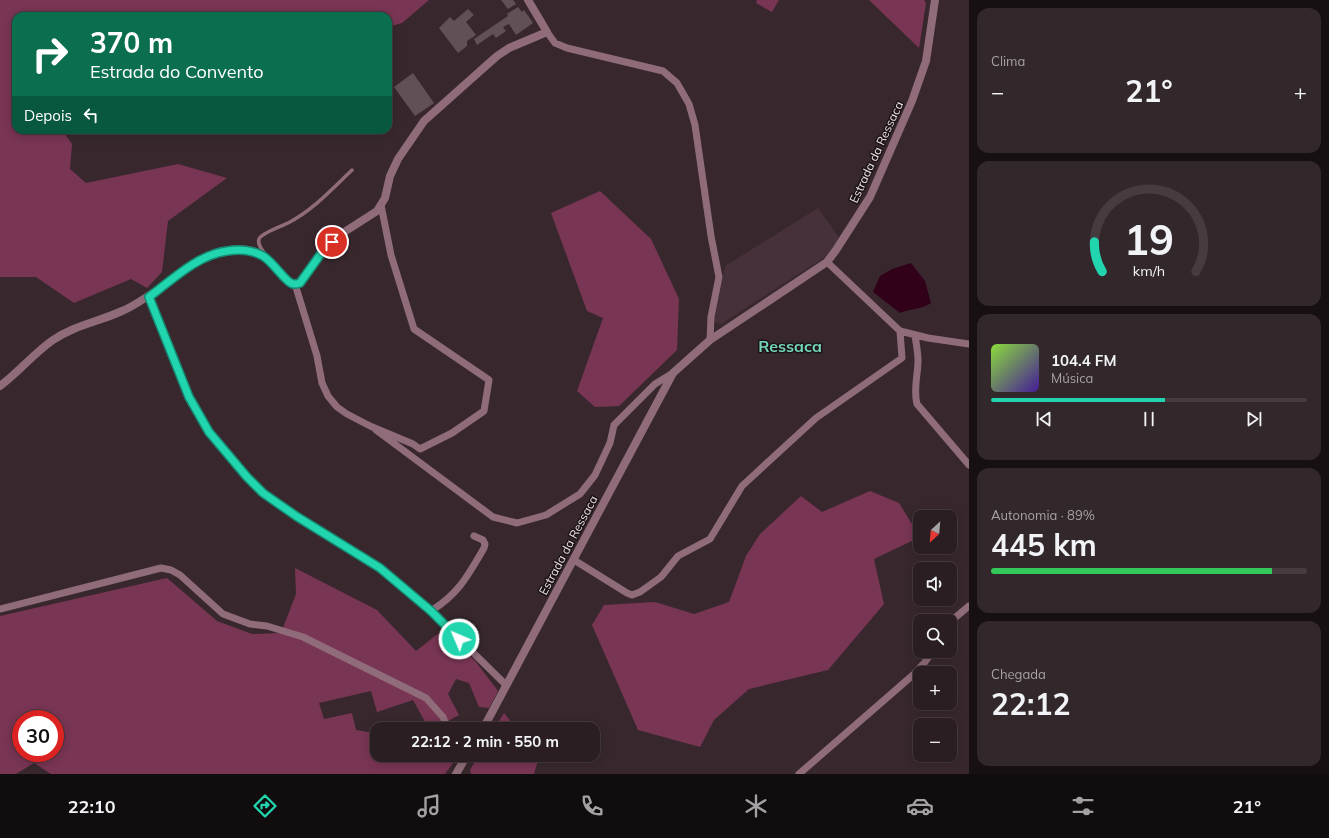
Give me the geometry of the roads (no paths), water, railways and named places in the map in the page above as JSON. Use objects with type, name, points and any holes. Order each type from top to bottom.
[{"type":"street","points":[[528,0],[554,43],[567,48],[663,71],[677,83],[689,104],[695,126],[711,236],[719,277],[711,317],[710,340]]},
{"type":"street","name":"Estrada da Ressaca","points":[[487,722],[673,373],[710,340],[826,262],[856,222],[870,197],[912,101],[926,61],[935,0]]},
{"type":"street","points":[[0,386],[56,338],[76,327],[122,311],[149,297],[192,265],[207,257],[226,251],[248,250],[267,258],[290,283],[300,283],[325,248],[350,227],[377,211],[384,198],[390,176],[398,159],[424,121],[497,56],[509,48],[547,32]]},
{"type":"street","points":[[370,426],[395,435],[420,449],[452,433],[484,411],[489,380],[414,329],[391,255],[381,205]]},
{"type":"street","points":[[826,262],[900,331],[969,344]]},
{"type":"street","points":[[295,284],[317,356],[322,383],[328,396],[337,407],[370,426],[493,517],[517,523],[546,515],[580,494],[596,475],[610,443],[614,425],[655,384],[673,373]]},
{"type":"street","points":[[149,297],[189,397],[209,432],[247,477],[263,493],[296,516],[380,568],[431,611],[506,685]]},
{"type":"street","points":[[574,560],[632,595],[640,592],[661,578],[678,556],[710,539],[742,486],[816,418],[902,358],[900,331]]},
{"type":"street","points":[[915,335],[918,361],[916,373],[917,404],[969,465]]},
{"type":"street","points":[[431,611],[453,596],[477,560],[485,544],[483,540],[474,536]]},
{"type":"street","points":[[0,610],[161,568],[171,570],[180,576],[223,614],[250,624],[267,626],[303,637],[426,698],[443,717],[445,722]]},
{"type":"street","points":[[957,616],[969,606]]},
{"type":"street","points":[[799,774],[913,674],[928,658]]},
{"type":"street","points":[[456,774],[462,764]]},
{"type":"lane","points":[[267,258],[259,245],[260,238],[263,234],[301,216],[352,170]]},
{"type":"district","name":"Ressaca","points":[[790,346]]}]
